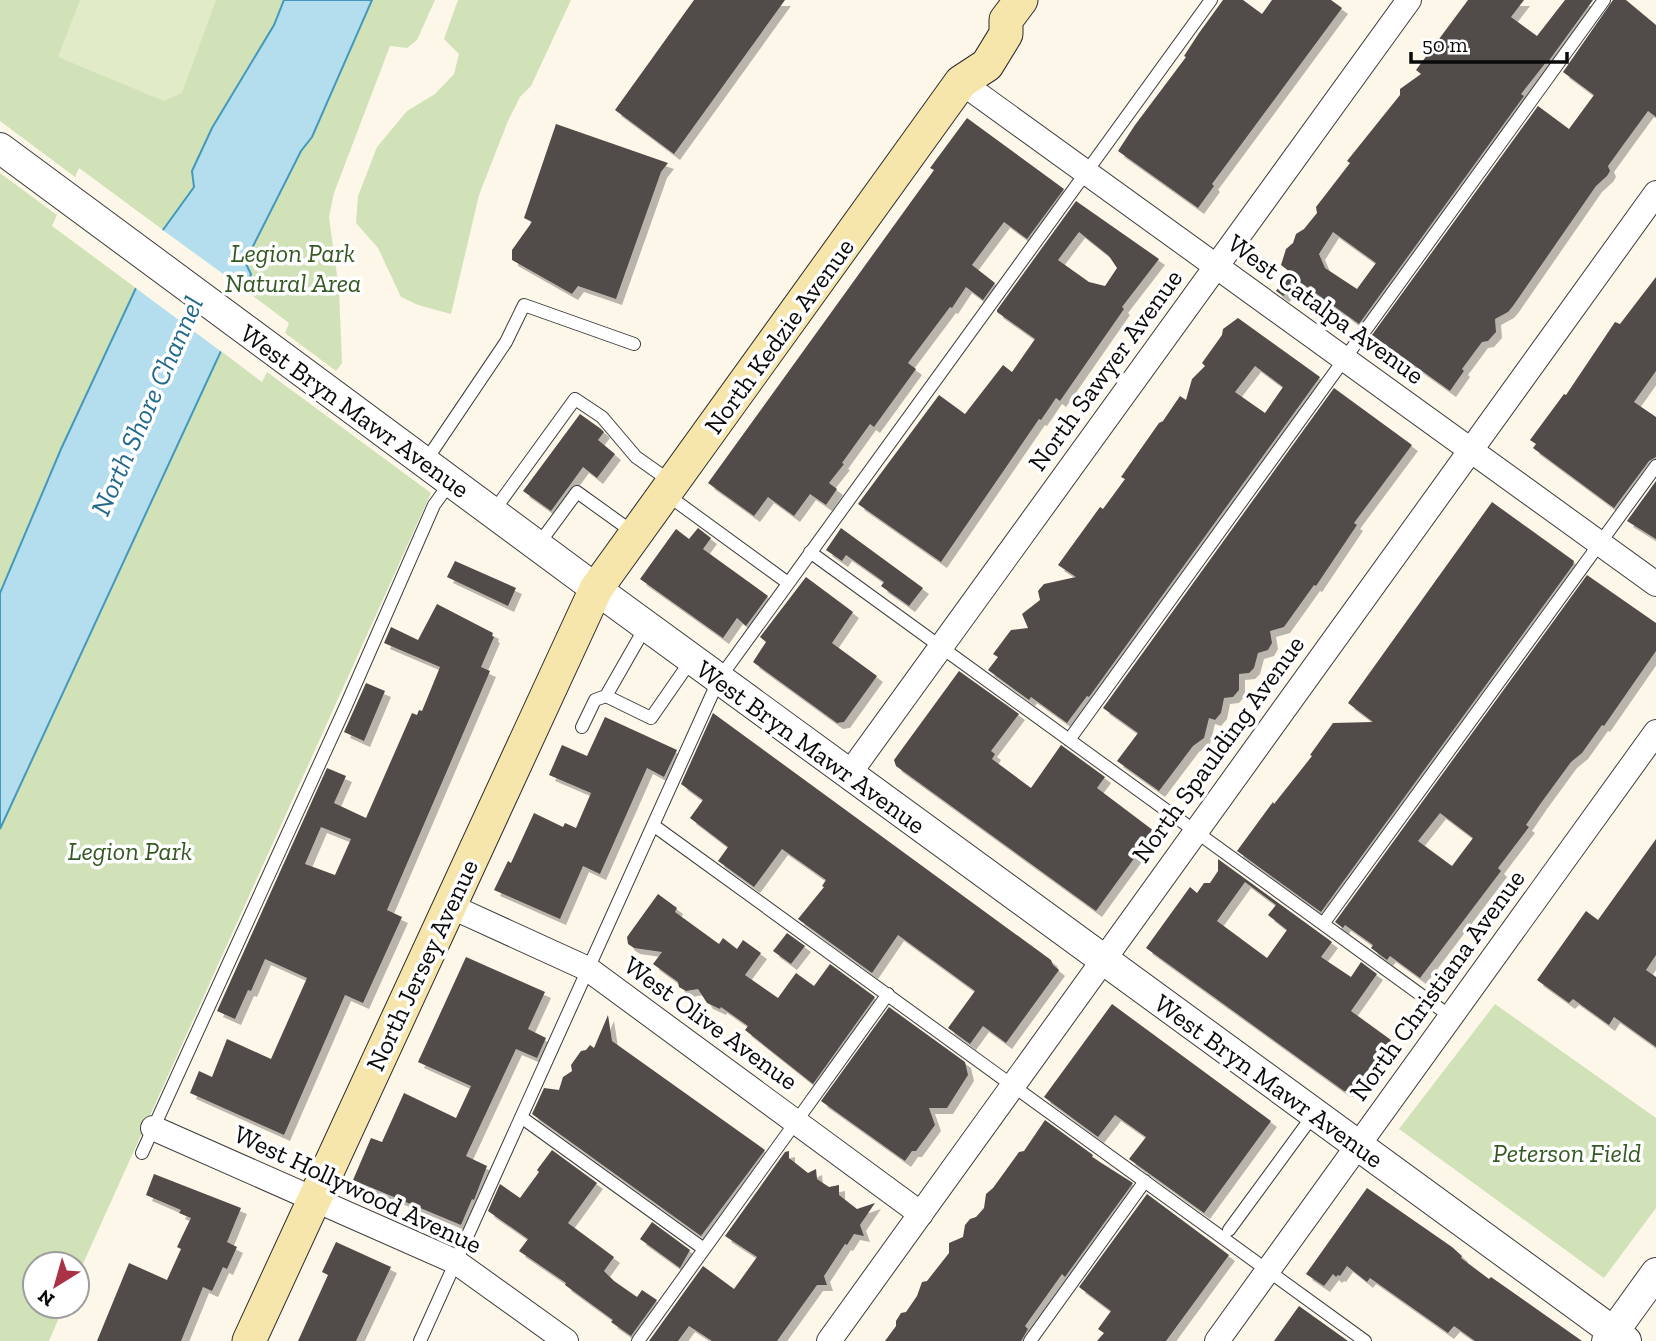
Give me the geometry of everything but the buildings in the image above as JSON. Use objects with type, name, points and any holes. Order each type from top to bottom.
[{"type":"main road","name":"North Kedzie Avenue","points":[[596,589],[961,82],[968,51],[990,25],[1013,10]]},
{"type":"main road","name":"North Jersey Avenue","points":[[249,1341],[313,1197],[596,589]]},
{"type":"street","name":"North Sawyer Avenue","points":[[849,774],[1409,0]]},
{"type":"street","name":"West Catalpa Avenue","points":[[961,82],[1656,584]]},
{"type":"street","name":"West Bryn Mawr Avenue","points":[[0,148],[1616,1338]]},
{"type":"street","name":"North Spaulding Avenue","points":[[830,1341],[1656,193]]},
{"type":"street","name":"North Christiana Avenue","points":[[1217,1341],[1656,732]]},
{"type":"street","name":"West Olive Avenue","points":[[450,906],[588,969],[921,1214]]},
{"type":"street","name":"West Hollywood Avenue","points":[[153,1128],[456,1262],[566,1341]]},
{"type":"street","points":[[1616,1338],[1656,1273]]},
{"type":"lane","points":[[420,1341],[719,679],[1211,0]]},
{"type":"lane","points":[[1069,740],[1604,0]]},
{"type":"lane","points":[[425,462],[506,342],[523,305],[634,344]]},
{"type":"lane","points":[[493,512],[575,399],[602,417],[636,457],[670,488],[788,583]]},
{"type":"lane","points":[[1323,924],[1656,466]]},
{"type":"lane","points":[[142,1153],[345,708],[434,505],[451,481]]},
{"type":"lane","points":[[538,545],[577,492],[636,534]]},
{"type":"lane","points":[[810,552],[1450,1016]]},
{"type":"lane","points":[[582,727],[595,700],[606,696],[646,626]]},
{"type":"lane","points":[[606,696],[651,718],[692,659]]},
{"type":"lane","points":[[653,825],[1365,1341]]},
{"type":"lane","points":[[638,1341],[888,994]]},
{"type":"lane","points":[[1229,1230],[1314,1114]]},
{"type":"lane","points":[[521,1117],[704,1249]]},
{"type":"lane","points":[[1030,1341],[1145,1181]]},
{"type":"green space","points":[[0,0],[284,0],[274,25],[192,171],[194,187],[163,230],[79,168],[75,177],[0,121]]},
{"type":"green space","points":[[80,0],[216,0],[182,93],[164,101],[58,57]]},
{"type":"green space","name":"Legion Park Natural Area","points":[[372,0],[435,0],[417,40],[407,48],[390,46],[334,193],[329,217],[339,290],[342,363],[336,371],[285,333],[289,323],[245,290],[251,274],[245,263],[301,151],[312,137]]},
{"type":"green space","points":[[458,0],[571,0],[531,86],[520,97],[508,121],[479,195],[451,314],[418,305],[401,297],[378,248],[356,223],[358,196],[377,147],[407,111],[435,94],[454,74],[459,54],[444,39]]},
{"type":"green space","points":[[0,173],[57,215],[52,226],[136,288],[61,449],[0,593]]},
{"type":"green space","name":"Legion Park","points":[[221,351],[262,382],[267,372],[431,493],[89,1250],[21,1250],[21,1320],[58,1320],[49,1341],[0,1341],[0,828]]},
{"type":"green space","name":"Peterson Field","points":[[1495,1004],[1656,1118],[1656,1208],[1604,1278],[1399,1129]]},
{"type":"water","name":"North Shore Channel","points":[[284,0],[372,0],[312,137],[301,151],[245,262],[251,274],[221,351],[0,829],[0,593],[61,449],[163,230],[194,187],[192,171],[212,128],[274,25]]},
{"type":"pier","points":[[160,228],[248,292],[223,353],[133,286]]}]
